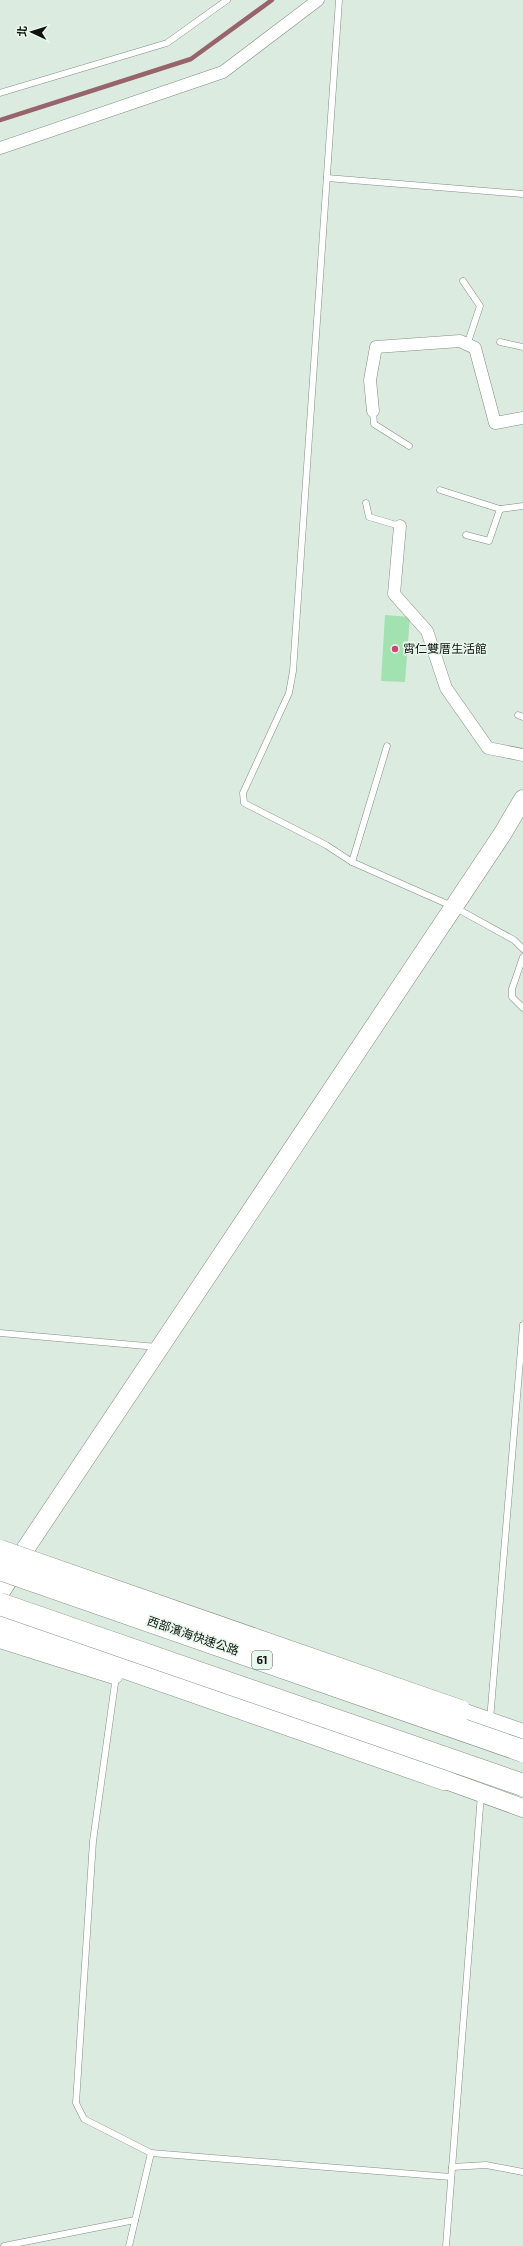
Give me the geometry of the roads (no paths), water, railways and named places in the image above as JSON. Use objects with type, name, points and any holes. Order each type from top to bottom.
[{"type":"highway","points":[[0,1551],[460,1711]]},
{"type":"highway","name":"西部濱海快速公路","points":[[9,1567],[523,1751]]},
{"type":"highway","points":[[0,1604],[523,1785]]},
{"type":"highway","points":[[0,1624],[444,1779]]},
{"type":"main road","points":[[0,1593],[9,1567],[26,1548],[454,907],[503,833],[523,799]]},
{"type":"main road","points":[[0,1540],[26,1548],[460,1711],[523,1733]]},
{"type":"main road","points":[[0,1559],[9,1567],[523,1742]]},
{"type":"main road","points":[[0,1612],[429,1763],[523,1779]]},
{"type":"main road","points":[[0,1639],[444,1779],[523,1808]]},
{"type":"street","points":[[0,148],[223,72],[318,0]]},
{"type":"street","points":[[373,411],[370,380],[376,347],[460,341],[475,348],[495,423],[523,418]]},
{"type":"street","points":[[400,526],[394,594],[427,631],[446,688],[488,748],[523,755]]},
{"type":"lane","points":[[0,93],[167,42],[227,0]]},
{"type":"lane","points":[[338,0],[293,671],[289,693],[243,793],[244,803],[326,845],[352,862],[454,907],[514,940],[523,949]]},
{"type":"lane","points":[[327,178],[523,194]]},
{"type":"lane","points":[[463,281],[480,306],[467,345]]},
{"type":"lane","points":[[500,342],[523,347]]},
{"type":"lane","points":[[373,411],[374,424],[410,446]]},
{"type":"lane","points":[[440,490],[500,509],[523,506]]},
{"type":"lane","points":[[366,503],[369,517],[400,526]]},
{"type":"lane","points":[[466,535],[489,541],[500,509]]},
{"type":"lane","points":[[352,862],[387,746]]},
{"type":"lane","points":[[523,957],[512,989],[512,998],[523,1008]]},
{"type":"lane","points":[[490,1722],[523,1325]]},
{"type":"lane","points":[[0,1333],[160,1347]]},
{"type":"lane","points":[[116,1675],[93,1841],[76,2103],[84,2119],[151,2153],[451,2177]]},
{"type":"lane","points":[[446,2246],[481,1792]]},
{"type":"lane","points":[[128,2246],[151,2153]]},
{"type":"lane","points":[[452,2167],[486,2165],[523,2172]]},
{"type":"lane","points":[[4,2246],[135,2220]]},
{"type":"waterway","points":[[0,120],[191,59],[272,0]]},
{"type":"place","name":"霄仁雙厝生活館","points":[[395,649]]}]
